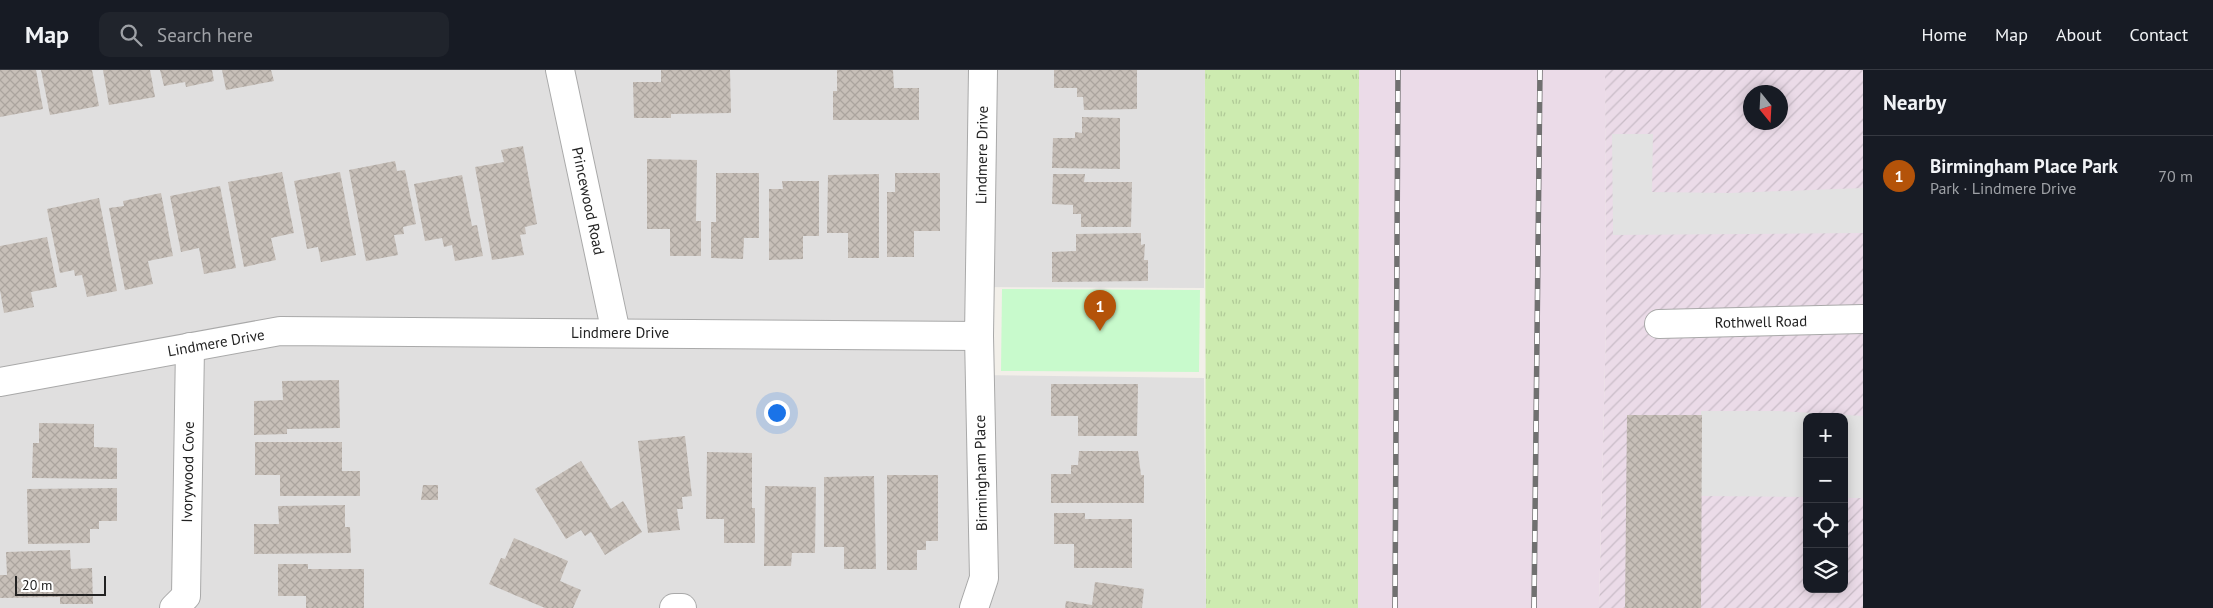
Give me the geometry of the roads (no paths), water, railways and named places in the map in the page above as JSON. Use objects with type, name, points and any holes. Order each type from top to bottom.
[{"type":"street","name":"Princewood Road","points":[[560,70],[616,333]]},
{"type":"street","name":"Lindmere Drive","points":[[0,382],[280,331],[979,336],[983,70]]},
{"type":"street","name":"Rothwell Road","points":[[1659,324],[1863,319]]},
{"type":"street","name":"Birmingham Place","points":[[974,608],[984,578],[979,336]]},
{"type":"street","name":"Ivorywood Cove","points":[[186,604],[190,347]]},
{"type":"street","points":[[674,608],[682,608]]},
{"type":"railway","points":[[1395,608],[1398,70]]},
{"type":"railway","points":[[1534,608],[1540,70]]},
{"type":"place","name":"Birmingham Place Park","points":[[1100,331]]}]
